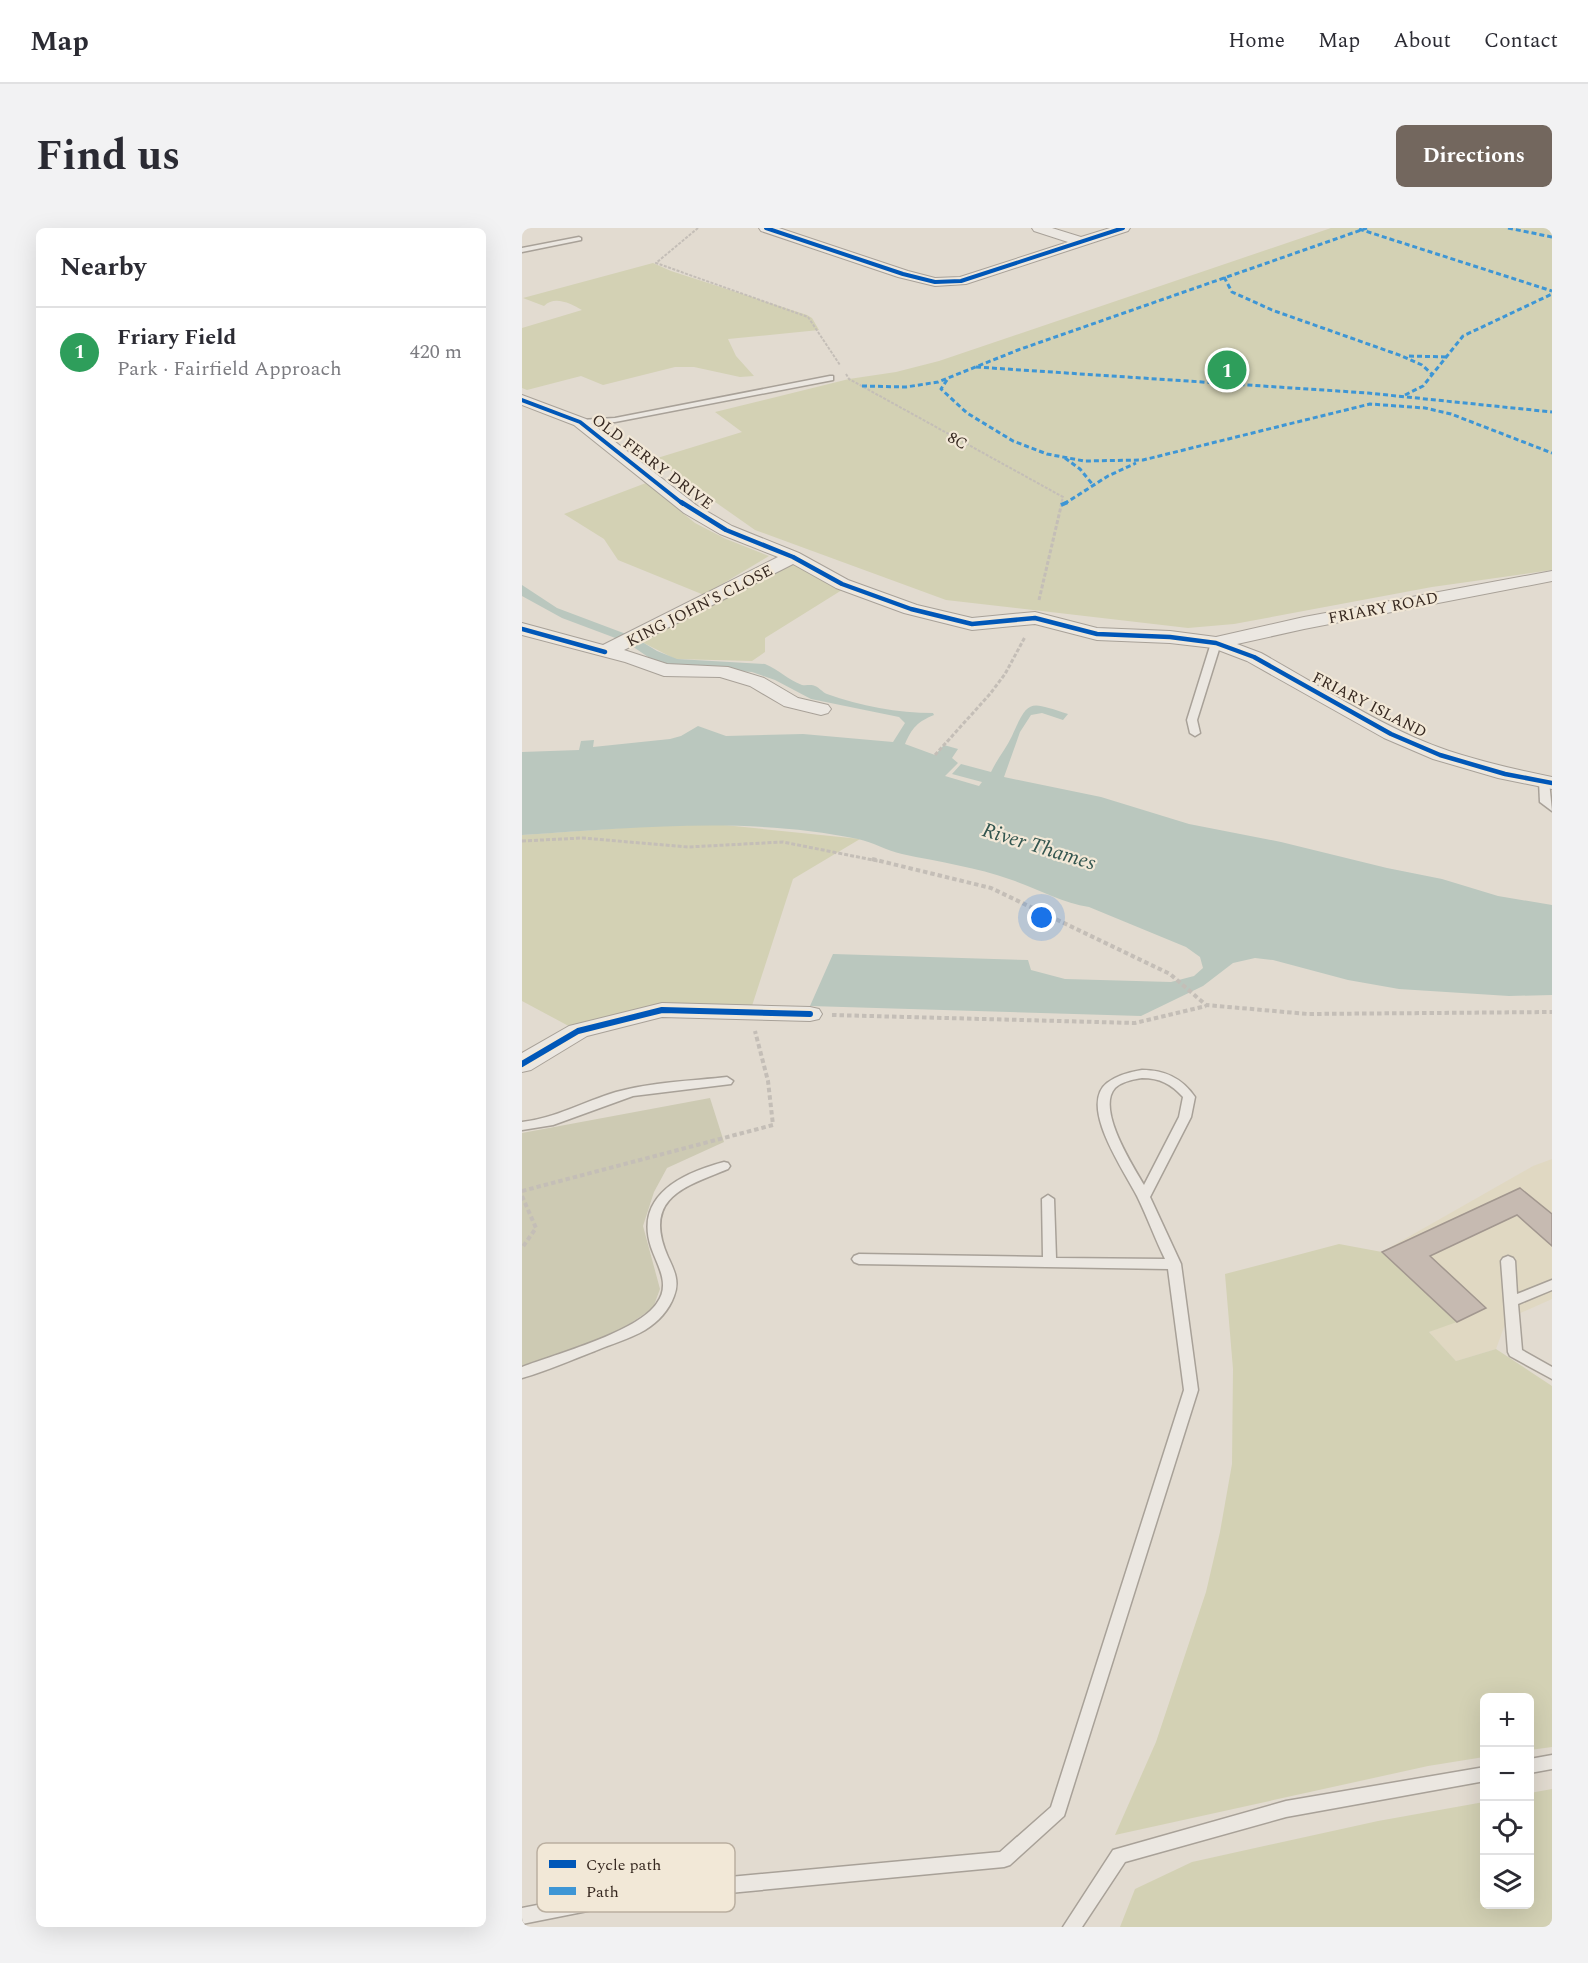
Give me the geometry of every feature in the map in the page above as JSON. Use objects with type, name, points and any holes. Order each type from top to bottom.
[{"type":"street","points":[[766,228],[903,274],[944,282],[961,281],[1123,228]]},
{"type":"street","points":[[1039,228],[1082,242]]},
{"type":"street","name":"OLD FERRY DRIVE","points":[[522,400],[580,422],[690,509],[726,530],[793,557],[842,584],[911,609],[972,624],[1035,618],[1097,634],[1170,637],[1216,643]]},
{"type":"street","name":"KING JOHN'S CLOSE","points":[[605,652],[793,557]]},
{"type":"street","name":"FRIARY ROAD","points":[[1216,643],[1315,620],[1552,576]]},
{"type":"street","name":"KING JOHN'S CLOSE","points":[[522,629],[630,657],[664,670],[722,671],[757,682],[791,702],[821,709]]},
{"type":"street","name":"FRIARY ISLAND","points":[[1216,643],[1254,657],[1339,706],[1440,755],[1505,774],[1548,782]]},
{"type":"street","points":[[522,1064],[578,1031],[625,1017],[662,1010],[810,1014]]},
{"type":"lane","points":[[522,250],[579,239]]},
{"type":"lane","points":[[580,422],[615,420],[830,378]]},
{"type":"lane","points":[[1195,733],[1192,720],[1216,643]]},
{"type":"lane","points":[[1548,782],[1545,802],[1552,808]]},
{"type":"lane","points":[[735,1884],[1004,1859],[1058,1811],[1191,1390],[1174,1264],[1144,1197],[1118,1152],[1106,1122],[1104,1099],[1110,1086],[1137,1073],[1167,1078],[1183,1087],[1189,1097],[1185,1117],[1144,1197]]},
{"type":"lane","points":[[522,1126],[572,1116],[620,1095],[727,1081]]},
{"type":"lane","points":[[522,1373],[632,1331],[647,1323],[662,1308],[670,1290],[669,1277],[654,1237],[657,1206],[663,1197],[675,1189],[724,1166]]},
{"type":"lane","points":[[1048,1199],[1050,1263]]},
{"type":"lane","points":[[859,1259],[1174,1264]]},
{"type":"lane","points":[[1508,1261],[1515,1352],[1552,1374]]},
{"type":"lane","points":[[1511,1302],[1552,1285]]},
{"type":"lane","points":[[1534,1765],[1552,1762]]},
{"type":"lane","points":[[1072,1927],[1119,1856],[1286,1809],[1480,1775]]},
{"type":"lane","points":[[522,1916],[542,1912]]},
{"type":"path","points":[[522,841],[582,838],[688,847],[783,842],[991,888],[1170,974],[1206,1005]]},
{"type":"path","points":[[810,1014],[1135,1023],[1206,1005],[1308,1014],[1552,1012]]},
{"type":"path","points":[[522,1191],[773,1125],[768,1081],[750,1011]]},
{"type":"path","points":[[522,1196],[536,1228],[522,1248]]},
{"type":"shaded area","points":[[1331,228],[1552,228],[1552,570],[1432,587],[1234,624],[1188,628],[946,600],[755,530],[654,459],[742,432],[715,412],[849,379],[896,372],[939,361]]},
{"type":"shaded area","points":[[653,263],[671,271],[807,315],[812,318],[819,330],[728,339],[736,356],[754,376],[740,377],[694,367],[675,367],[603,385],[581,376],[527,390],[522,388],[522,328],[582,310],[563,302],[553,301],[544,306],[523,298]]},
{"type":"shaded area","points":[[646,483],[695,523],[726,539],[769,556],[704,595],[618,560],[604,539],[564,514]]},
{"type":"shaded area","points":[[781,559],[850,585],[765,638],[765,652],[752,661],[675,659],[638,640]]},
{"type":"shaded area","points":[[664,825],[724,825],[860,839],[793,879],[750,1012],[662,1010],[578,1031],[522,1001],[522,835]]},
{"type":"shaded area","points":[[710,1098],[724,1142],[667,1168],[654,1192],[643,1226],[660,1289],[653,1308],[613,1335],[522,1368],[522,1133]]},
{"type":"shaded area","points":[[1552,1159],[1552,1299],[1507,1319],[1496,1349],[1456,1361],[1429,1332],[1456,1321],[1382,1252],[1533,1166]]},
{"type":"shaded area","points":[[1339,1244],[1382,1252],[1457,1322],[1429,1332],[1456,1361],[1496,1349],[1552,1386],[1552,1747],[1534,1749],[1534,1693],[1480,1693],[1480,1758],[1428,1766],[1115,1835],[1156,1742],[1206,1592],[1220,1532],[1232,1464],[1233,1369],[1225,1274]]},
{"type":"shaded area","points":[[1552,1789],[1552,1927],[1120,1927],[1135,1889],[1192,1862],[1378,1821],[1480,1803],[1480,1909],[1534,1909],[1534,1792]]},
{"type":"water","name":"River Thames","points":[[522,585],[557,608],[634,637],[657,651],[677,659],[765,664],[797,683],[813,685],[825,693],[840,698],[893,710],[933,713],[934,715],[916,726],[905,744],[935,755],[944,745],[958,749],[952,758],[958,763],[945,776],[979,786],[982,782],[952,774],[961,764],[991,772],[1010,741],[1022,715],[1032,706],[1045,707],[1068,714],[1063,720],[1042,713],[1031,715],[1020,732],[1004,777],[1101,797],[1189,824],[1281,842],[1442,879],[1498,896],[1552,905],[1552,995],[1509,996],[1399,989],[1348,980],[1273,960],[1255,958],[1233,963],[1203,986],[1141,1016],[810,1006],[833,954],[1028,960],[1031,970],[1065,979],[1171,982],[1194,976],[1203,968],[1200,957],[1186,947],[1089,907],[1060,899],[998,875],[896,853],[858,839],[817,832],[733,826],[648,827],[522,835],[522,752],[579,750],[581,741],[594,740],[593,747],[670,739],[681,736],[698,726],[726,736],[803,734],[893,742],[905,723],[899,717],[811,699],[775,680],[752,672],[671,666],[654,661],[626,642],[562,618],[522,596]]},
{"type":"building","points":[[1520,1188],[1552,1214],[1552,1246],[1517,1215],[1430,1256],[1486,1308],[1457,1322],[1382,1252]]},
{"type":"marked path","points":[[862,386],[906,387],[938,382],[1018,350],[1367,228]]},
{"type":"marked path","points":[[1508,228],[1552,237]]},
{"type":"marked path","points":[[1359,229],[1552,291]]},
{"type":"marked path","points":[[1224,277],[1232,292],[1272,310],[1402,356],[1422,365],[1433,375]]},
{"type":"marked path","points":[[1405,395],[1423,386],[1463,336],[1552,294]]},
{"type":"marked path","points":[[1409,356],[1448,357]]},
{"type":"marked path","points":[[976,367],[1368,393],[1552,412]]},
{"type":"marked path","points":[[947,380],[941,389],[967,413],[982,423],[1030,448],[1074,460],[1104,462],[1143,460],[1370,404],[1425,408],[1451,414],[1552,453]]},
{"type":"marked path","points":[[1065,458],[1080,469],[1093,485]]},
{"type":"marked path","points":[[1061,505],[1108,476],[1136,463]]},
{"type":"cycle path","points":[[766,228],[903,274],[935,282],[961,281],[1123,228]]},
{"type":"cycle path","points":[[522,400],[580,422],[690,509],[726,530],[793,557],[842,584],[911,609],[972,624],[1035,618],[1097,634],[1170,637],[1216,643],[1254,657],[1391,734],[1440,755],[1505,774],[1552,783]]},
{"type":"cycle path","points":[[522,629],[605,652]]},
{"type":"cycle path","points":[[522,1064],[578,1031],[662,1010],[810,1014]]},
{"type":"place","name":"Friary Field","points":[[1227,370]]}]
